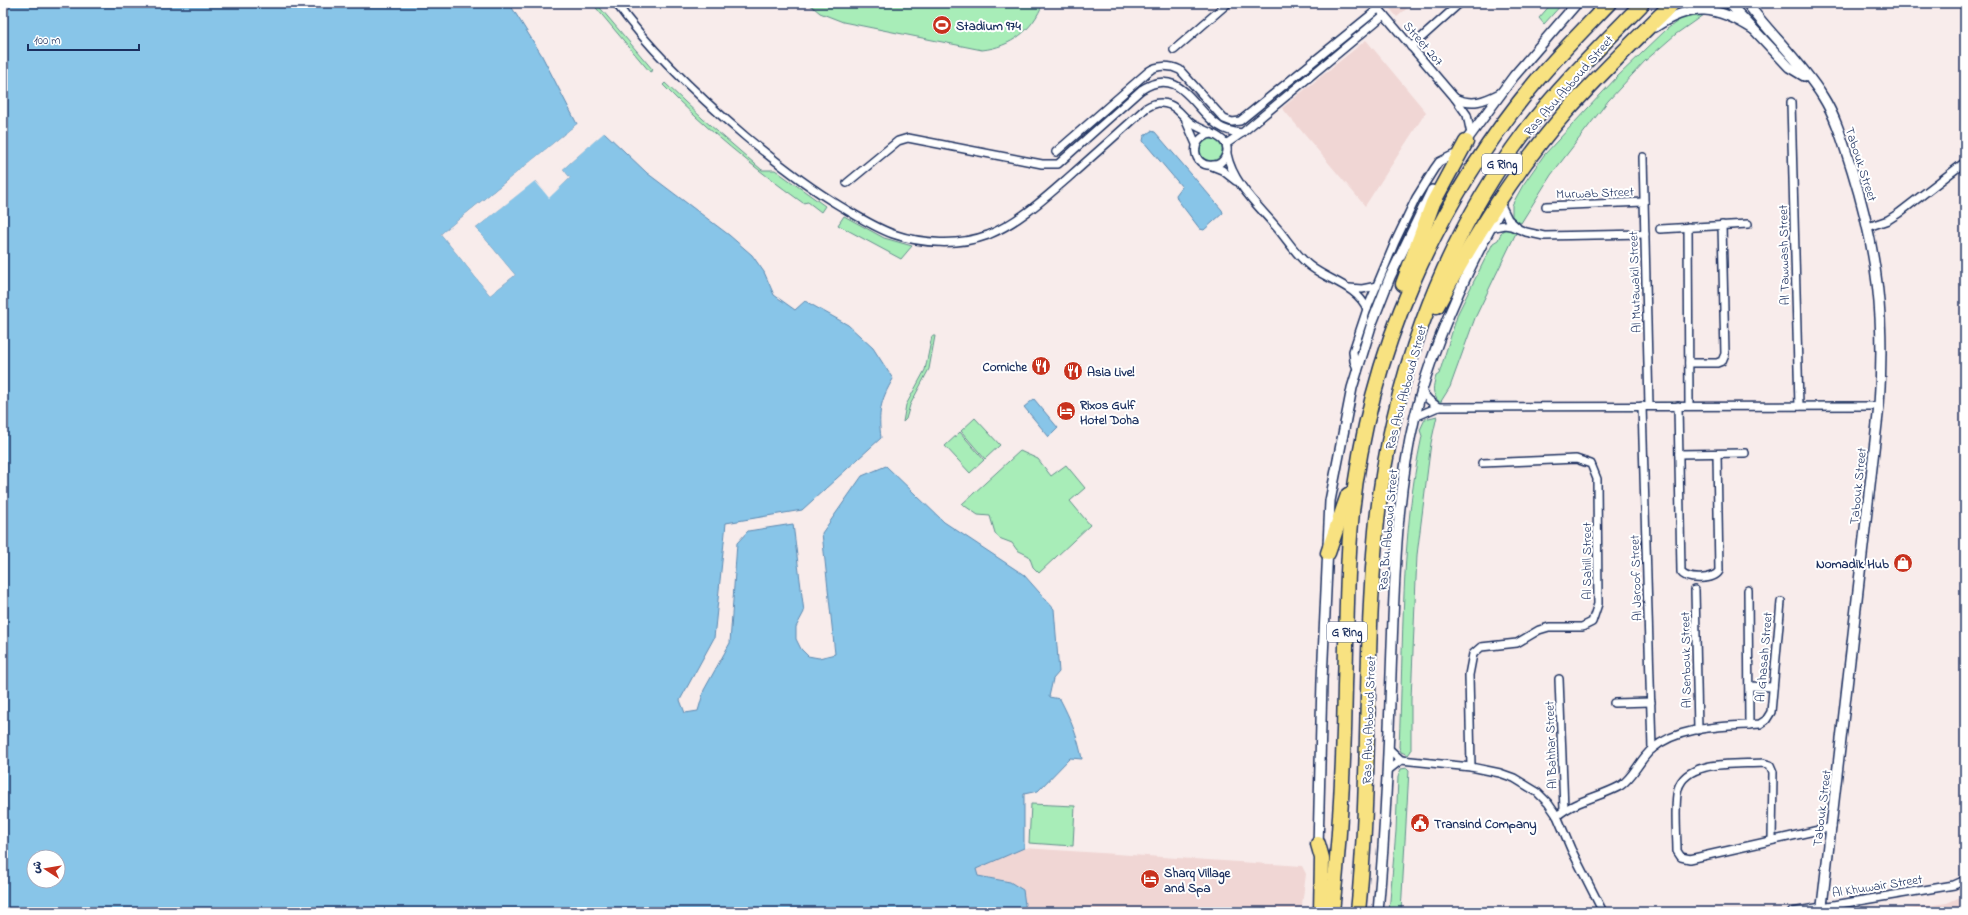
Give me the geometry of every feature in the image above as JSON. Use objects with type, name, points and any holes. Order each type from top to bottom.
[{"type":"highway","name":"Ras Abu Abboud Street","points":[[1332,912],[1337,868],[1345,718],[1348,556],[1357,470],[1371,402],[1384,355],[1408,292],[1423,259],[1470,174],[1500,129],[1538,78],[1609,3]]},
{"type":"highway","points":[[1412,355],[1444,293],[1498,201],[1566,113],[1672,3]]},
{"type":"highway","name":"Ras Abu Abboud Street","points":[[1358,912],[1365,817],[1376,532],[1380,494],[1392,426],[1412,355],[1438,283],[1454,247],[1476,206],[1502,165],[1526,131],[1578,70],[1644,4]]},
{"type":"highway","points":[[1633,42],[1646,16],[1644,4]]},
{"type":"highway","points":[[1384,355],[1400,291],[1426,218],[1441,186],[1468,138]]},
{"type":"highway","points":[[1328,553],[1357,470]]},
{"type":"highway","points":[[1318,844],[1322,858],[1321,912]]},
{"type":"street","points":[[616,3],[662,57],[690,86],[718,113],[786,170],[819,194],[864,220],[906,238],[929,242],[947,242],[987,235],[1009,225],[1042,201],[1146,108],[1161,103],[1169,104],[1175,107],[1186,119],[1198,128],[1212,134],[1224,142]]},
{"type":"street","points":[[1174,50],[1228,3]]},
{"type":"street","points":[[1411,47],[1460,3]]},
{"type":"street","points":[[1315,912],[1330,501],[1344,428],[1358,371],[1372,323],[1390,277],[1420,212],[1453,155],[1468,138],[1500,93],[1550,31],[1577,3]]},
{"type":"street","name":"Tabouk Street","points":[[1729,3],[1789,67],[1810,80]]},
{"type":"street","name":"Tabouk Street","points":[[1747,3],[1824,98],[1836,124],[1848,157],[1868,227],[1876,266],[1881,316],[1882,356],[1879,406],[1822,906]]},
{"type":"street","points":[[1755,3],[1769,30]]},
{"type":"street","points":[[1056,152],[1152,69],[1173,66],[1183,72],[1224,119],[1232,122],[1240,121],[1376,6]]},
{"type":"street","name":"Street 207","points":[[1376,6],[1455,98]]},
{"type":"street","points":[[1633,42],[1670,17],[1701,9],[1723,13],[1753,29]]},
{"type":"street","points":[[1224,142],[1242,133],[1384,15]]},
{"type":"street","points":[[847,182],[898,141],[908,138],[1042,164],[1058,164],[1141,90],[1155,83],[1166,83],[1181,88],[1215,124],[1230,132],[1242,133]]},
{"type":"street","points":[[1455,98],[1468,103],[1475,103],[1500,93]]},
{"type":"street","points":[[1455,98],[1467,115],[1468,138]]},
{"type":"street","name":"Al Tawwash Street","points":[[1791,102],[1799,406]]},
{"type":"street","points":[[1186,119],[1196,144],[1196,154],[1198,159],[1206,165],[1212,166],[1226,173],[1239,183]]},
{"type":"street","points":[[1230,132],[1224,142],[1226,154],[1229,166],[1239,183],[1308,265],[1322,276],[1349,288],[1361,298],[1367,309]]},
{"type":"street","points":[[1196,144],[1200,138],[1205,135],[1212,134]]},
{"type":"street","points":[[1212,166],[1221,162],[1226,154]]},
{"type":"street","points":[[1358,371],[1354,361],[1353,351],[1367,309],[1395,242],[1427,180],[1439,162],[1453,155]]},
{"type":"street","name":"Al Mutawakil Street","points":[[1643,157],[1646,406]]},
{"type":"street","points":[[1868,227],[1888,220],[1899,213],[1965,162]]},
{"type":"street","name":"Ras Bu Abboud Street","points":[[1378,912],[1384,845],[1397,540],[1404,476],[1415,417],[1422,392],[1447,321],[1490,228],[1519,174]]},
{"type":"street","name":"Murwab Street","points":[[1546,206],[1644,202]]},
{"type":"street","points":[[1502,207],[1508,219],[1520,229]]},
{"type":"street","points":[[1660,229],[1748,224]]},
{"type":"street","points":[[1490,228],[1504,225],[1535,235],[1544,236],[1645,234]]},
{"type":"street","points":[[1689,363],[1717,363],[1722,361],[1725,354],[1722,225]]},
{"type":"street","points":[[1688,228],[1689,406]]},
{"type":"street","points":[[1349,288],[1362,289],[1377,286]]},
{"type":"street","points":[[1422,392],[1438,407]]},
{"type":"street","name":"Al Jaroof Street","points":[[1646,406],[1652,749]]},
{"type":"street","points":[[1678,406],[1681,572],[1687,577],[1717,576],[1720,571],[1716,454]]},
{"type":"street","points":[[1415,417],[1438,407],[1879,406]]},
{"type":"street","points":[[1679,454],[1745,453]]},
{"type":"street","name":"Al Sahill Street","points":[[1471,767],[1469,675],[1473,654],[1481,647],[1517,643],[1539,630],[1548,627],[1582,627],[1592,622],[1598,604],[1597,479],[1590,464],[1576,459],[1482,463]]},
{"type":"street","name":"Al Senbouk Street","points":[[1695,590],[1698,730]]},
{"type":"street","name":"Al Ghasah Street","points":[[1748,590],[1749,725]]},
{"type":"street","name":"Al Ghasah Street","points":[[1557,816],[1564,809],[1598,797],[1622,784],[1631,776],[1652,749],[1680,734],[1698,730],[1760,724],[1766,720],[1770,712],[1781,602]]},
{"type":"street","name":"Al Bahhar Street","points":[[1559,679],[1564,809]]},
{"type":"street","points":[[1749,686],[1773,687]]},
{"type":"street","points":[[1614,703],[1651,702]]},
{"type":"street","points":[[1387,771],[1401,760],[1388,748]]},
{"type":"street","name":"Al Bahhar Street","points":[[1401,760],[1471,767],[1500,773],[1526,784],[1548,803],[1557,816]]},
{"type":"street","points":[[1772,840],[1773,772],[1770,765],[1763,763],[1701,767],[1689,773],[1681,781],[1678,790],[1677,851],[1681,857],[1690,859],[1832,827]]},
{"type":"street","points":[[1557,816],[1571,849],[1603,912]]},
{"type":"street","name":"Al Khuwair Street","points":[[1792,912],[1954,885],[1965,880]]},
{"type":"shaded area","points":[[1385,3],[1413,3],[1397,17]]},
{"type":"shaded area","points":[[1366,40],[1426,112],[1365,206],[1282,108]]},
{"type":"shaded area","name":"Sharq Village and Spa","points":[[1024,848],[1302,866],[1306,874],[1301,912],[1026,912],[1023,890],[1010,882],[978,876],[976,869]]},
{"type":"shaded area","points":[[1965,895],[1965,912],[1887,912],[1947,903]]},
{"type":"green space","points":[[592,3],[596,3],[653,70],[650,72]]},
{"type":"green space","name":"Stadium 974","points":[[808,3],[1043,3],[1039,13],[1020,36],[1002,45],[982,50],[843,22],[820,13]]},
{"type":"green space","points":[[1552,3],[1563,3],[1544,24],[1539,18]]},
{"type":"green space","points":[[1693,14],[1703,15],[1676,34],[1645,61],[1608,101],[1551,175],[1521,223],[1515,220],[1512,216],[1512,205],[1523,185],[1544,155],[1617,77],[1667,29],[1682,18]]},
{"type":"green space","points":[[665,83],[703,119],[762,170],[775,170],[825,206],[821,212],[808,202],[803,203],[730,147],[679,101],[663,85]]},
{"type":"green space","points":[[1211,139],[1219,142],[1222,150],[1219,158],[1211,161],[1203,158],[1200,150],[1203,142]]},
{"type":"green space","points":[[844,216],[884,238],[912,246],[901,259],[838,225]]},
{"type":"green space","points":[[1507,229],[1516,233],[1475,318],[1450,387],[1440,403],[1434,393],[1434,383],[1436,376],[1439,374],[1458,313],[1493,243],[1498,240],[1502,231]]},
{"type":"green space","points":[[932,336],[935,336],[929,369],[910,405],[906,419],[903,422],[906,405],[925,370]]},
{"type":"green space","points":[[1437,416],[1431,443],[1417,555],[1411,699],[1411,751],[1408,755],[1401,752],[1399,747],[1406,552],[1415,474],[1422,436],[1420,430],[1425,419]]},
{"type":"green space","points":[[975,418],[1000,445],[985,459],[961,431]]},
{"type":"green space","points":[[960,432],[984,460],[970,473],[945,446]]},
{"type":"green space","points":[[1020,451],[1038,459],[1051,476],[1066,465],[1085,488],[1070,501],[1090,525],[1039,573],[1033,567],[1029,556],[1017,550],[1012,543],[999,538],[995,533],[990,516],[978,515],[962,504]]},
{"type":"green space","points":[[1407,768],[1409,770],[1401,912],[1389,912],[1396,831],[1398,776],[1401,769]]},
{"type":"green space","points":[[1031,804],[1075,806],[1073,846],[1029,843]]},
{"type":"water","points":[[3,3],[509,3],[541,54],[577,124],[441,234],[490,295],[515,275],[476,228],[535,180],[549,197],[570,178],[563,169],[604,132],[647,173],[729,235],[752,255],[764,272],[774,295],[795,310],[805,301],[848,325],[873,348],[893,379],[885,394],[881,407],[881,438],[802,510],[726,523],[714,638],[680,700],[685,713],[698,711],[704,690],[730,643],[737,543],[748,531],[793,524],[804,612],[796,627],[796,639],[801,649],[808,656],[819,658],[835,654],[822,533],[862,476],[886,466],[944,522],[1024,575],[1054,609],[1059,672],[1053,679],[1049,697],[1060,699],[1073,728],[1082,759],[1070,758],[1038,791],[1024,794],[1024,848],[976,869],[978,876],[1010,882],[1023,890],[1026,912],[3,912]]},
{"type":"water","points":[[1151,131],[1155,132],[1222,210],[1223,213],[1204,230],[1200,229],[1177,199],[1176,195],[1182,187],[1143,141],[1144,136]]},
{"type":"water","points":[[1034,399],[1058,428],[1049,437],[1024,407]]},
{"type":"pier","points":[[577,124],[579,126],[444,234],[490,292],[512,275],[475,230],[475,227],[534,179],[549,195],[568,178],[561,170],[561,167],[603,130],[606,131],[563,169],[570,178],[549,198],[535,181],[476,228],[515,275],[490,295],[441,234]]},
{"type":"place","name":"Stadium 974","points":[[942,25]]},
{"type":"place","name":"Corniche","points":[[1041,366]]},
{"type":"place","name":"Asia Live!","points":[[1073,371]]},
{"type":"place","name":"Rixos Gulf Hotel Doha","points":[[1066,411]]},
{"type":"place","name":"Nomadik Hub","points":[[1903,563]]},
{"type":"place","name":"Transind Company","points":[[1420,823]]},
{"type":"place","name":"Sharq Village and Spa","points":[[1150,879]]}]
